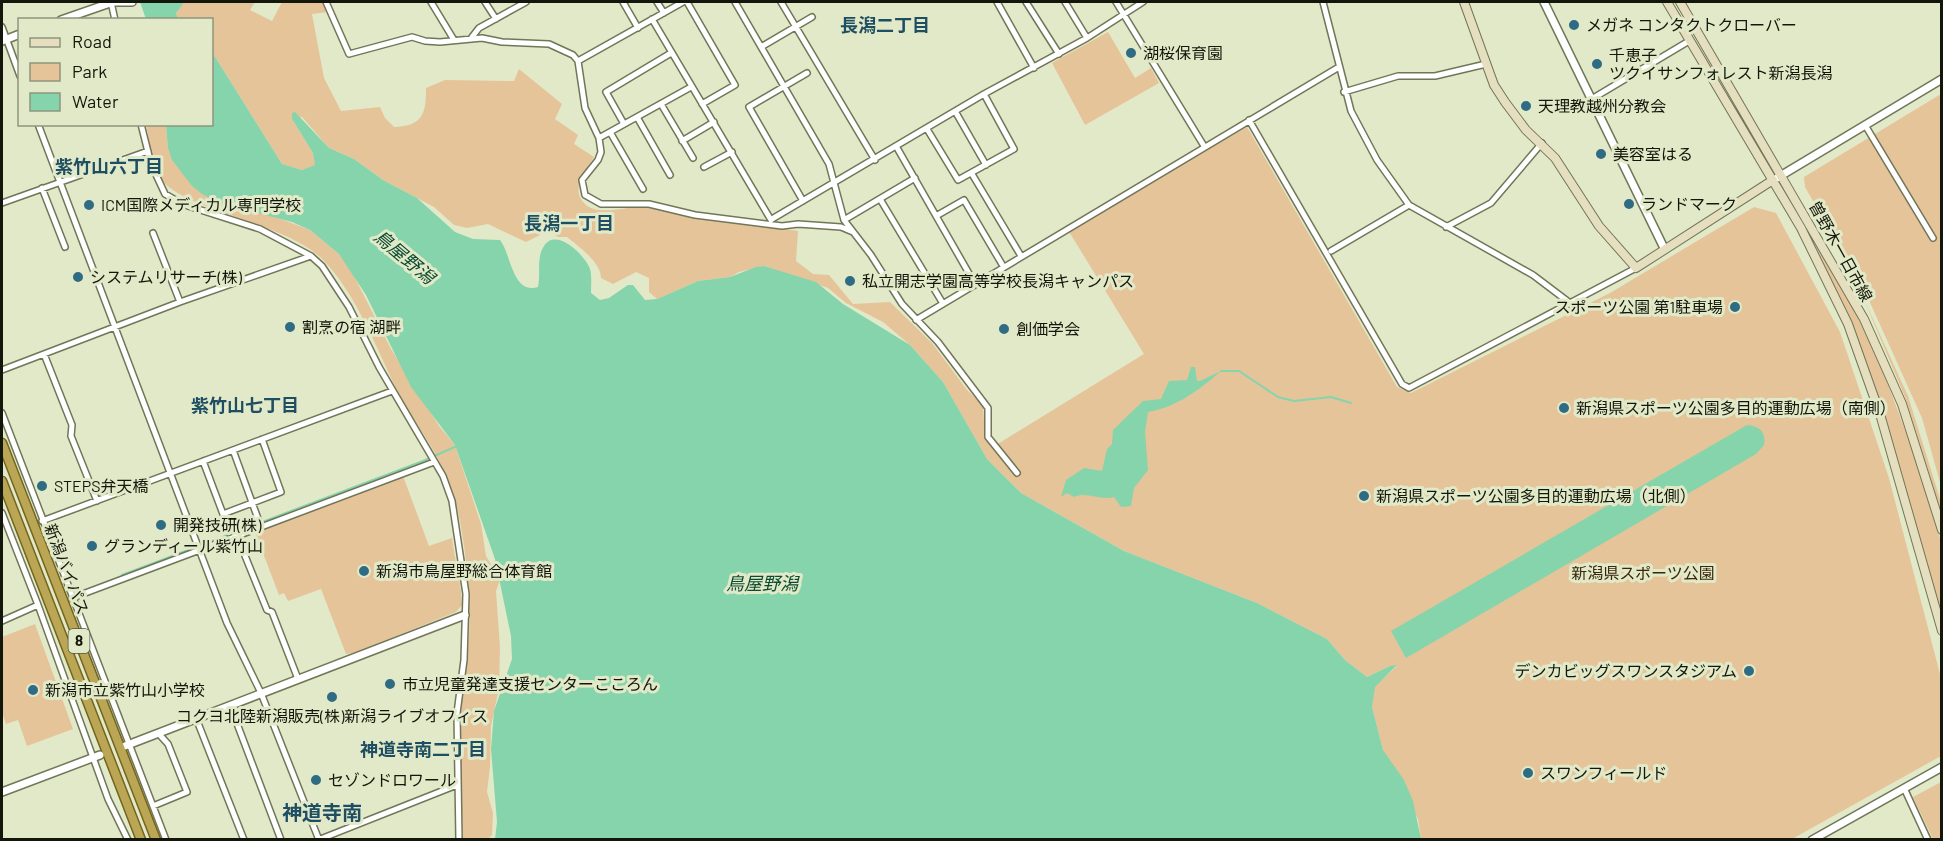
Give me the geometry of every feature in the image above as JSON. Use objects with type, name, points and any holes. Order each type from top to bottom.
[{"type":"highway","name":"新潟バイパス","points":[[2,443],[156,840]]},
{"type":"highway","name":"新潟バイパス","points":[[2,482],[141,840]]},
{"type":"main road","points":[[1464,2],[1486,64],[1505,102],[1526,130],[1542,143],[1564,170],[1599,226],[1636,268],[1773,180]]},
{"type":"main road","name":"曽野木一日市線","points":[[1667,2],[1824,270],[1848,324],[1880,414],[1941,632]]},
{"type":"main road","name":"曽野木一日市線","points":[[1680,2],[1864,320],[1902,404],[1917,446],[1941,530]]},
{"type":"street","points":[[67,18],[111,2],[131,2]]},
{"type":"street","points":[[111,2],[115,18]]},
{"type":"street","points":[[327,2],[349,54],[412,37],[425,41],[472,37],[502,42],[549,44],[573,55],[578,61],[585,108],[599,138],[598,160],[582,180],[585,195],[592,201],[601,204],[649,204],[695,215],[841,227],[853,232]]},
{"type":"street","points":[[431,2],[454,40]]},
{"type":"street","points":[[485,2],[496,19]]},
{"type":"street","points":[[472,37],[479,28],[526,2]]},
{"type":"street","points":[[622,2],[638,28]]},
{"type":"street","points":[[657,2],[664,13]]},
{"type":"street","points":[[578,61],[685,2],[735,85],[702,104]]},
{"type":"street","points":[[735,2],[829,164],[844,219],[916,320],[938,342],[987,408],[988,437],[1017,472]]},
{"type":"street","points":[[781,2],[875,160]]},
{"type":"street","points":[[997,2],[1034,68]]},
{"type":"street","points":[[1026,2],[1059,54]]},
{"type":"street","points":[[1065,2],[1087,38]]},
{"type":"street","points":[[1116,2],[1204,146]]},
{"type":"street","points":[[771,222],[984,94],[1087,38],[1143,2]]},
{"type":"street","points":[[1325,2],[1344,92],[1366,141],[1409,205],[1533,275],[1570,303]]},
{"type":"street","points":[[1544,2],[1664,248]]},
{"type":"street","points":[[761,47],[812,17]]},
{"type":"street","points":[[652,20],[732,152],[771,222]]},
{"type":"street","points":[[2,27],[4,40],[18,72]]},
{"type":"street","points":[[1590,99],[1689,41]]},
{"type":"street","points":[[624,124],[606,92],[671,53]]},
{"type":"street","points":[[1344,92],[1398,76],[1435,76],[1486,64]]},
{"type":"street","points":[[916,320],[942,302],[1339,67]]},
{"type":"street","points":[[803,201],[749,107],[807,73]]},
{"type":"street","points":[[1773,180],[1941,79]]},
{"type":"street","points":[[599,138],[691,87]]},
{"type":"street","points":[[927,129],[958,180],[1014,149],[984,94]]},
{"type":"street","points":[[661,104],[693,158]]},
{"type":"street","points":[[955,111],[986,165]]},
{"type":"street","points":[[637,117],[670,176]]},
{"type":"street","points":[[1249,120],[1402,384],[1409,388],[1423,383],[1636,268]]},
{"type":"street","points":[[682,141],[714,122]]},
{"type":"street","points":[[1865,125],[1933,238]]},
{"type":"street","points":[[39,126],[227,623],[261,693],[319,839],[457,785]]},
{"type":"street","points":[[142,126],[158,184],[172,199],[260,229],[311,256],[322,266],[337,287],[392,391],[443,476],[452,501],[466,594],[464,660],[457,713],[459,840]]},
{"type":"street","points":[[610,132],[643,189]]},
{"type":"street","points":[[1446,227],[1491,203],[1542,143]]},
{"type":"street","points":[[896,146],[975,284]]},
{"type":"street","points":[[2,203],[148,151]]},
{"type":"street","points":[[704,167],[732,152]]},
{"type":"street","points":[[972,174],[1021,256]]},
{"type":"street","points":[[844,219],[915,178]]},
{"type":"street","points":[[42,188],[65,247]]},
{"type":"street","points":[[880,199],[942,302]]},
{"type":"street","points":[[936,216],[964,200],[1003,266]]},
{"type":"street","points":[[1330,251],[1409,205]]},
{"type":"street","points":[[153,233],[180,302]]},
{"type":"street","points":[[2,370],[180,302],[311,256]]},
{"type":"street","points":[[44,354],[72,425],[71,436],[97,501]]},
{"type":"street","points":[[42,521],[392,391]]},
{"type":"street","points":[[2,413],[127,746],[166,840]]},
{"type":"street","points":[[203,461],[224,514],[281,492],[262,439]]},
{"type":"street","points":[[233,450],[261,527]]},
{"type":"street","points":[[72,598],[261,527],[432,459]]},
{"type":"street","points":[[2,513],[97,757],[108,799],[128,840]]},
{"type":"street","points":[[2,537],[10,534]]},
{"type":"street","points":[[237,536],[267,610],[272,612],[298,680]]},
{"type":"street","points":[[2,621],[38,605]]},
{"type":"street","points":[[127,746],[465,615]]},
{"type":"street","points":[[230,705],[281,840]]},
{"type":"street","points":[[196,718],[244,840]]},
{"type":"street","points":[[153,806],[187,792],[168,744],[158,733]]},
{"type":"street","points":[[2,792],[97,757]]},
{"type":"street","points":[[1812,840],[1941,767]]},
{"type":"street","points":[[1904,788],[1928,840]]},
{"type":"green space","name":"新潟県スポーツ公園","points":[[183,2],[255,2],[250,10],[272,21],[282,2],[323,2],[327,12],[312,14],[324,78],[341,111],[380,107],[385,118],[394,127],[411,124],[421,117],[424,112],[426,88],[445,80],[514,81],[519,69],[562,104],[555,119],[578,135],[574,144],[594,157],[579,185],[580,197],[584,203],[597,210],[647,207],[692,217],[798,231],[796,261],[813,274],[829,275],[853,304],[890,302],[932,343],[967,390],[983,405],[985,436],[989,434],[996,445],[1144,354],[1068,230],[1247,127],[1397,387],[1411,393],[1610,293],[1754,207],[1776,213],[1840,332],[1889,478],[1941,678],[1941,756],[1792,839],[1421,839],[1418,819],[1383,750],[1372,707],[1374,687],[1397,666],[1390,666],[1367,677],[1345,660],[1327,639],[1257,603],[1124,551],[1021,493],[987,459],[943,382],[910,345],[883,322],[846,303],[828,288],[764,266],[739,272],[730,277],[698,281],[657,299],[649,292],[649,278],[636,272],[613,284],[601,278],[593,260],[567,237],[558,237],[548,231],[526,242],[488,224],[467,228],[454,225],[434,207],[383,180],[354,159],[329,148],[302,117],[292,119],[313,153],[316,166],[302,170],[282,164],[213,54],[213,18],[178,18],[176,13]]},
{"type":"green space","points":[[1108,32],[1135,78],[1151,68],[1159,83],[1085,125],[1052,63]]},
{"type":"green space","points":[[1941,94],[1941,486],[1922,418],[1868,298],[1805,187],[1804,177]]},
{"type":"green space","points":[[146,126],[166,126],[168,148],[192,186],[310,230],[339,254],[351,270],[391,349],[439,426],[455,445],[481,524],[486,556],[500,580],[496,591],[500,648],[499,688],[491,726],[487,792],[493,813],[492,835],[488,839],[462,839],[460,724],[468,645],[469,603],[461,526],[448,479],[395,386],[356,306],[326,263],[309,249],[287,237],[189,199],[171,189],[160,177]]},
{"type":"green space","points":[[1805,223],[1871,340],[1923,477],[1941,542],[1941,619],[1881,406],[1859,344]]},
{"type":"green space","points":[[1862,295],[1908,396],[1941,502],[1941,511],[1905,397]]},
{"type":"green space","name":"新潟市鳥屋野総合体育館","points":[[403,476],[429,546],[452,538],[462,605],[456,612],[354,653],[346,654],[321,589],[288,601],[284,593],[279,595],[255,532]]},
{"type":"green space","points":[[35,624],[73,729],[27,746],[18,720],[6,724],[2,712],[2,637]]},
{"type":"green space","points":[[1941,782],[1941,839],[1933,839],[1913,797]]},
{"type":"water","points":[[140,2],[183,2],[176,13],[178,18],[146,18]]},
{"type":"water","name":"鳥屋野潟","points":[[213,54],[282,164],[302,170],[315,165],[313,153],[292,119],[292,113],[295,112],[329,148],[354,159],[383,180],[417,198],[455,232],[473,239],[500,240],[517,279],[529,288],[538,287],[539,261],[544,246],[549,241],[556,240],[570,245],[587,263],[590,269],[591,293],[600,300],[609,298],[628,285],[633,285],[645,300],[657,299],[698,281],[730,277],[764,266],[816,282],[843,304],[910,345],[943,382],[987,459],[1021,493],[1124,551],[1257,603],[1327,639],[1345,660],[1367,677],[1397,665],[1375,687],[1372,707],[1383,750],[1404,780],[1413,801],[1421,839],[495,839],[497,822],[491,749],[494,711],[512,659],[511,636],[495,559],[455,445],[411,387],[366,295],[339,254],[310,230],[292,222],[219,203],[202,194],[192,186],[172,160],[168,148],[166,126],[213,126]]},
{"type":"water","points":[[1191,367],[1195,367],[1197,381],[1221,371],[1187,397],[1159,410],[1148,412],[1145,432],[1148,470],[1134,488],[1131,506],[1121,507],[1114,497],[1079,495],[1074,497],[1067,493],[1061,497],[1066,480],[1084,468],[1102,471],[1107,449],[1112,444],[1113,430],[1143,401],[1161,399],[1169,381],[1187,380]]},
{"type":"water","points":[[1747,425],[1759,428],[1763,433],[1764,445],[1756,454],[1406,658],[1391,631]]},
{"type":"waterway","points":[[1221,371],[1239,371],[1278,397],[1294,401],[1331,397],[1351,403]]},
{"type":"waterway","points":[[122,575],[423,461],[459,445]]},
{"type":"place","name":"メガネ コンタクトクローバー","points":[[1574,25]]},
{"type":"place","name":"湖桜保育園","points":[[1131,53]]},
{"type":"place","name":"千恵子 ツクイサンフォレスト新潟長潟","points":[[1597,64]]},
{"type":"place","name":"天理教越州分教会","points":[[1526,106]]},
{"type":"place","name":"美容室はる","points":[[1601,154]]},
{"type":"place","name":"ランドマーク","points":[[1629,204]]},
{"type":"place","name":"ICM国際メディカル専門学校","points":[[89,205]]},
{"type":"place","name":"システムリサーチ(株)","points":[[78,277]]},
{"type":"place","name":"私立開志学園高等学校長潟キャンパス","points":[[850,281]]},
{"type":"place","name":"スポーツ公園 第1駐車場","points":[[1735,307]]},
{"type":"place","name":"割烹の宿 湖畔","points":[[290,327]]},
{"type":"place","name":"創価学会","points":[[1004,329]]},
{"type":"place","name":"新潟県スポーツ公園多目的運動広場（南側）","points":[[1564,408]]},
{"type":"place","name":"STEPS弁天橋","points":[[42,486]]},
{"type":"place","name":"新潟県スポーツ公園多目的運動広場（北側）","points":[[1364,496]]},
{"type":"place","name":"開発技研(株)","points":[[161,525]]},
{"type":"place","name":"グランディール紫竹山","points":[[92,546]]},
{"type":"place","name":"新潟市鳥屋野総合体育館","points":[[364,571]]},
{"type":"place","name":"デンカビッグスワンスタジアム","points":[[1749,671]]},
{"type":"place","name":"市立児童発達支援センターこころん","points":[[390,684]]},
{"type":"place","name":"新潟市立紫竹山小学校","points":[[33,690]]},
{"type":"place","name":"コクヨ北陸新潟販売(株)新潟ライブオフィス","points":[[332,697]]},
{"type":"place","name":"スワンフィールド","points":[[1528,773]]},
{"type":"place","name":"セゾンドロワール","points":[[316,780]]},
{"type":"district","name":"長潟二丁目","points":[[885,26]]},
{"type":"district","name":"紫竹山六丁目","points":[[109,167]]},
{"type":"district","name":"長潟一丁目","points":[[569,224]]},
{"type":"district","name":"紫竹山七丁目","points":[[245,406]]},
{"type":"district","name":"神道寺南二丁目","points":[[423,750]]},
{"type":"district","name":"神道寺南","points":[[322,813]]}]
